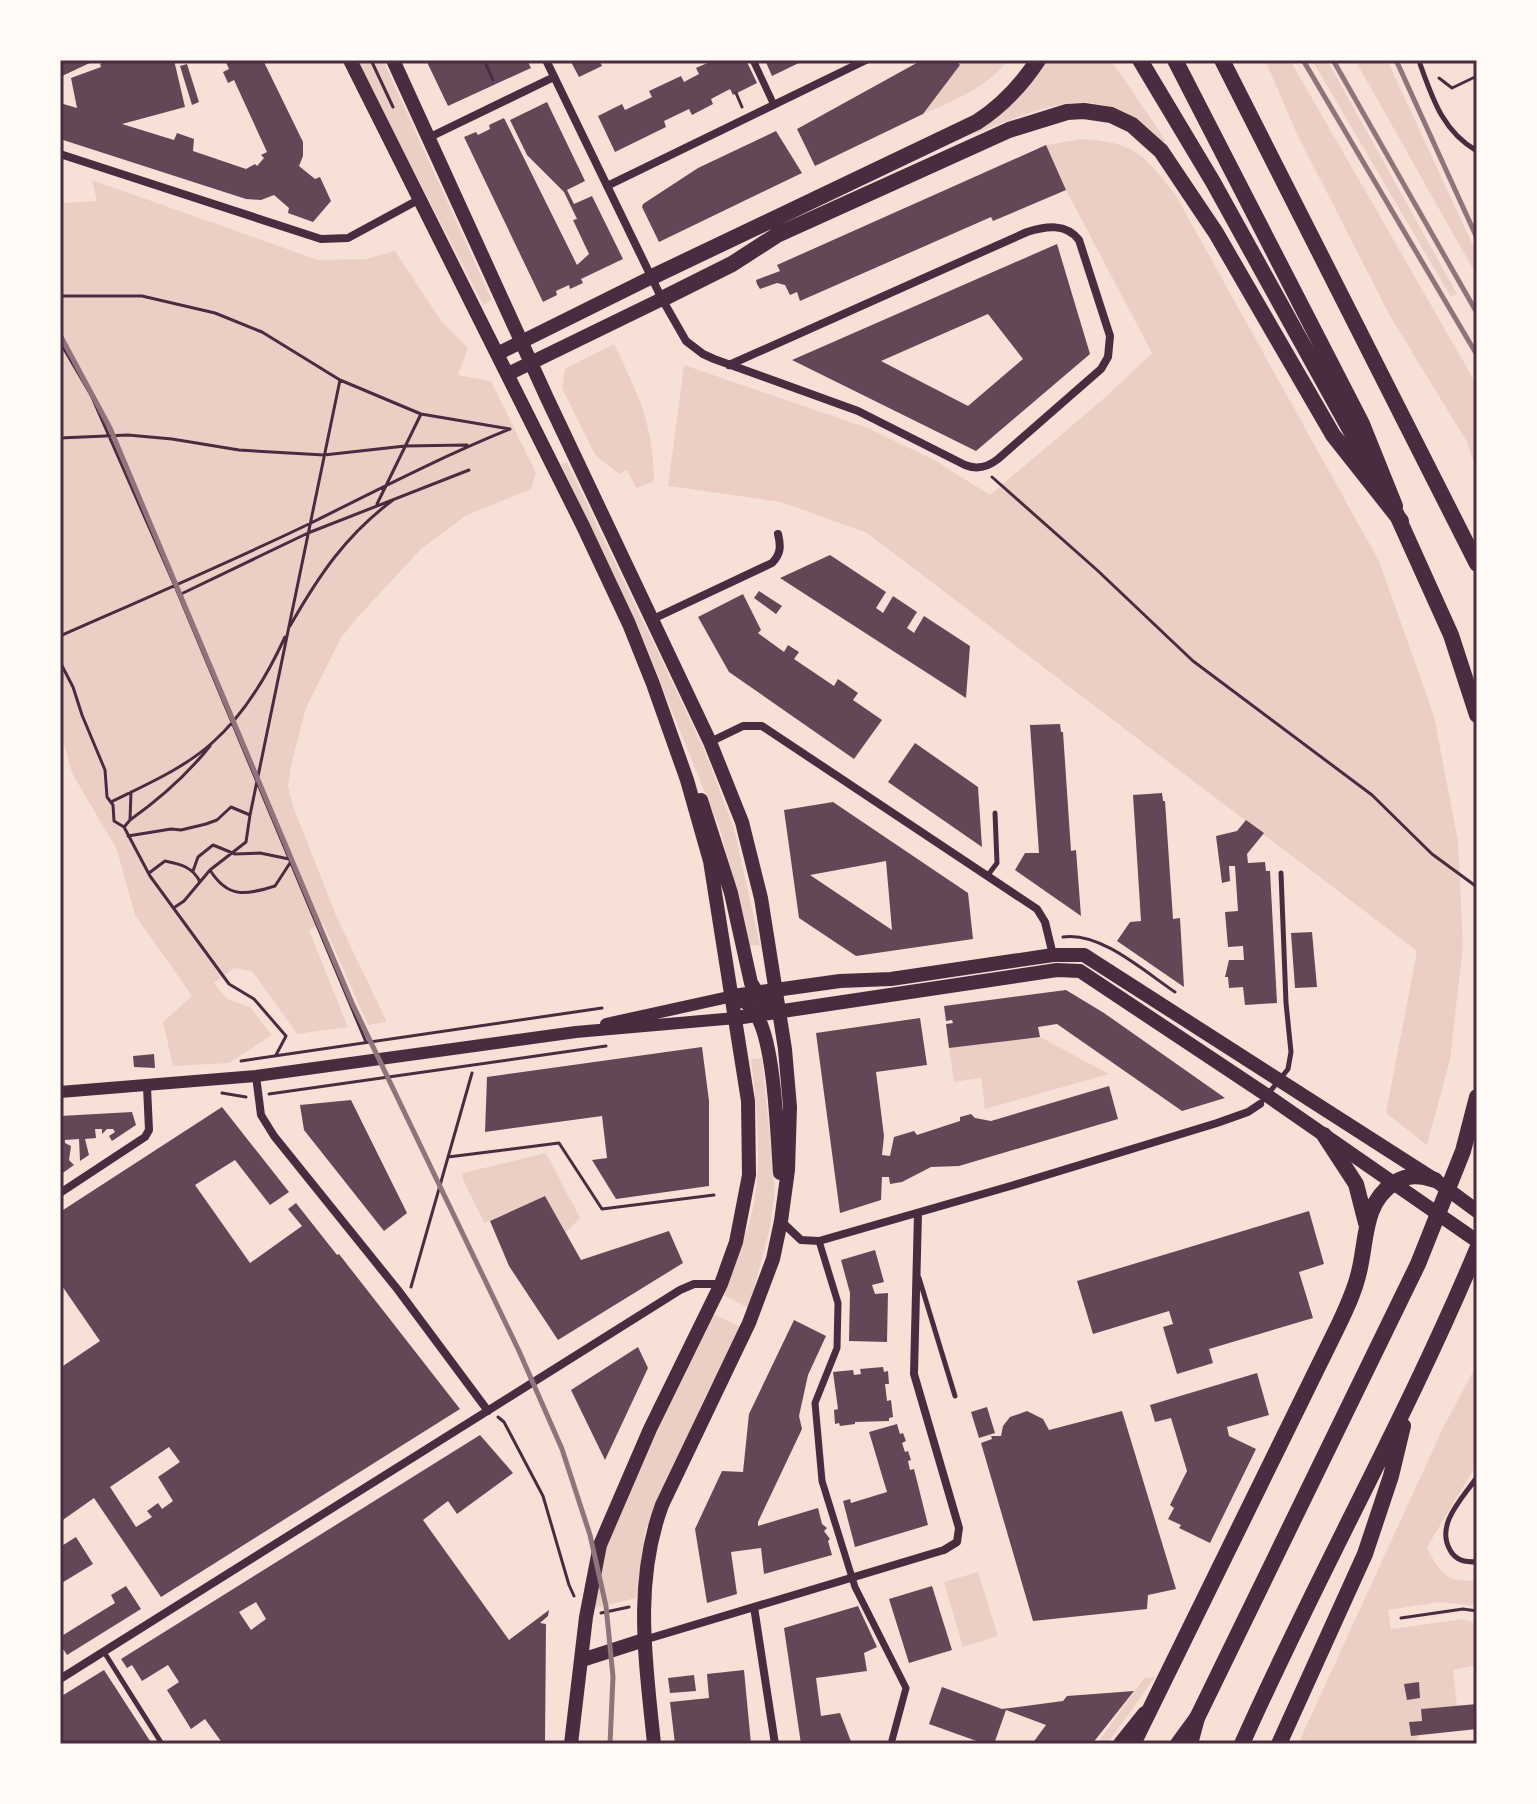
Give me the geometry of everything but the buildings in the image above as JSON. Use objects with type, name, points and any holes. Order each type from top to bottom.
[{"type":"highway","points":[[652,277],[957,133],[1008,99],[1038,60]]},
{"type":"highway","points":[[1140,60],[1219,193],[1401,521]]},
{"type":"highway","points":[[1175,60],[1362,424],[1451,635],[1477,715]]},
{"type":"highway","points":[[1222,60],[1477,564]]},
{"type":"highway","points":[[662,299],[732,264],[777,235],[1009,130],[1067,112],[1111,115],[1132,125],[1161,151],[1216,233],[1333,435],[1401,521]]},
{"type":"highway","points":[[1178,1744],[1197,1718],[1418,1264],[1463,1151],[1477,1097]]},
{"type":"highway","points":[[1324,1135],[1356,1184],[1367,1228]]},
{"type":"highway","points":[[1133,1744],[1339,1324],[1359,1275],[1371,1209],[1379,1194],[1406,1176],[1425,1176],[1435,1180]]},
{"type":"highway","points":[[1242,1744],[1279,1660],[1411,1395],[1477,1249]]},
{"type":"highway","points":[[1279,1744],[1365,1554],[1391,1476],[1411,1395]]},
{"type":"highway","points":[[1232,1744],[1279,1660]]},
{"type":"highway","points":[[1253,1744],[1279,1660]]},
{"type":"highway","points":[[1121,1744],[1140,1716],[1149,1711]]},
{"type":"highway","points":[[1190,1744],[1197,1718]]},
{"type":"main road","points":[[350,60],[629,624],[679,755],[709,820],[755,992],[779,1012]]},
{"type":"main road","points":[[393,60],[547,398],[710,742],[734,800],[751,851],[779,1012],[790,1107],[790,1139],[781,1221],[773,1259],[749,1323],[656,1521],[647,1555],[642,1604],[654,1744]]},
{"type":"main road","points":[[505,370],[522,341],[652,277]]},
{"type":"main road","points":[[505,370],[532,363],[662,299]]},
{"type":"main road","points":[[571,1744],[595,1561],[613,1510],[721,1284],[742,1219],[750,1156],[748,1101],[724,936],[710,861],[679,755]]},
{"type":"main road","points":[[576,1032],[666,1009],[755,992],[856,979],[891,979],[1078,954],[1092,959],[1435,1180],[1477,1211]]},
{"type":"main road","points":[[60,1092],[256,1076],[576,1032],[736,1018],[1073,970],[1087,974],[1264,1100],[1324,1135],[1477,1241]]},
{"type":"main road","points":[[733,996],[746,1002],[757,1015],[765,1034],[775,1101],[783,1204]]},
{"type":"main road","points":[[582,1660],[644,1640]]},
{"type":"street","points":[[546,60],[662,299],[686,341],[703,354],[729,365],[849,408],[965,465],[982,467],[993,463],[1020,441],[1101,369],[1108,357],[1110,336],[1082,248],[1074,233],[1049,226],[1027,232],[729,365]]},
{"type":"street","points":[[753,60],[774,105]]},
{"type":"street","points":[[607,186],[866,60]]},
{"type":"street","points":[[428,138],[554,77]]},
{"type":"street","points":[[60,154],[321,239],[348,238],[420,198]]},
{"type":"street","points":[[653,619],[772,563],[780,550],[778,534]]},
{"type":"street","points":[[710,742],[743,726],[762,726],[1037,909],[1045,922],[1053,955]]},
{"type":"street","points":[[256,1076],[265,1123],[407,1302],[488,1411]]},
{"type":"street","points":[[60,1193],[145,1137],[149,1130],[147,1087]]},
{"type":"street","points":[[781,1221],[801,1240],[819,1241],[1217,1123],[1248,1112],[1264,1100]]},
{"type":"street","points":[[644,1640],[944,1550],[953,1545],[959,1536],[915,1382],[918,1213]]},
{"type":"street","points":[[819,1241],[838,1303],[837,1348],[815,1403],[822,1481],[851,1577],[906,1688],[891,1744]]},
{"type":"street","points":[[60,1679],[680,1290],[694,1284],[721,1284]]},
{"type":"street","points":[[754,1607],[775,1744]]},
{"type":"lane","points":[[1419,61],[1434,104],[1445,124],[1477,151]]},
{"type":"lane","points":[[988,875],[997,863],[995,813]]},
{"type":"lane","points":[[1264,1100],[1288,1069],[1291,1052],[1281,873]]},
{"type":"lane","points":[[918,1273],[955,1396]]},
{"type":"lane","points":[[1477,1477],[1449,1518],[1444,1537],[1451,1553],[1462,1562],[1477,1562]]},
{"type":"lane","points":[[104,1652],[162,1744]]},
{"type":"path","points":[[484,60],[493,80]]},
{"type":"path","points":[[1419,61],[1448,87],[1477,76]]},
{"type":"path","points":[[60,296],[142,296],[215,313],[262,332],[340,380],[421,414],[510,429],[387,483],[175,586],[60,636]]},
{"type":"path","points":[[60,342],[91,395],[179,595],[366,1042]]},
{"type":"path","points":[[175,907],[184,901],[210,870],[246,842],[340,380]]},
{"type":"path","points":[[376,507],[421,414]]},
{"type":"path","points":[[60,438],[109,436],[172,439],[239,450],[324,455],[405,446],[470,445]]},
{"type":"path","points":[[982,467],[1193,661],[1372,795],[1432,854],[1477,887]]},
{"type":"path","points":[[179,595],[308,533],[469,470]]},
{"type":"path","points":[[124,827],[189,772],[231,721],[269,672],[310,590],[339,549],[364,522],[393,500]]},
{"type":"path","points":[[60,662],[105,770],[107,797],[111,802],[114,821],[124,827],[149,873],[229,984],[254,999],[286,1036],[276,1056],[277,1063]]},
{"type":"path","points":[[111,802],[163,777],[212,743]]},
{"type":"path","points":[[130,820],[131,792]]},
{"type":"path","points":[[128,836],[206,824],[217,820],[231,807],[250,815]]},
{"type":"path","points":[[193,871],[198,857],[213,845],[232,853],[260,853],[290,861]]},
{"type":"path","points":[[149,873],[165,861],[193,871],[200,882]]},
{"type":"path","points":[[210,870],[219,884],[231,892],[251,893],[275,886],[290,861]]},
{"type":"path","points":[[259,1057],[602,1008]]},
{"type":"path","points":[[272,1093],[615,1045]]},
{"type":"path","points":[[407,1302],[472,1073]]},
{"type":"path","points":[[448,1157],[559,1143],[602,1209],[714,1195]]},
{"type":"path","points":[[488,1411],[504,1422],[543,1496],[569,1585]]},
{"type":"path","points":[[586,1617],[642,1604]]},
{"type":"path","points":[[1401,1618],[1463,1609],[1477,1611]]},
{"type":"shaded area","points":[[357,60],[383,60],[492,300],[483,305]]},
{"type":"shaded area","points":[[964,60],[1008,60],[980,86],[923,114]]},
{"type":"shaded area","points":[[1046,60],[1111,60],[1166,141],[1163,142],[1140,121],[1116,109],[1093,103],[1045,108],[967,137],[1012,104],[1039,73]]},
{"type":"shaded area","points":[[1265,60],[1290,60],[1477,385],[1477,472],[1467,442],[1390,316],[1297,134]]},
{"type":"shaded area","points":[[1312,60],[1327,60],[1457,294],[1451,297]]},
{"type":"shaded area","points":[[1355,60],[1387,60],[1477,254],[1477,276]]},
{"type":"shaded area","points":[[1081,139],[1126,147],[1145,160],[1175,194],[1379,561],[1434,716],[1458,841],[1463,946],[1450,1060],[1427,1145],[1386,1113],[1417,951],[867,533],[781,502],[668,486],[684,365],[868,428],[936,461],[990,495],[1109,394],[1152,353],[1066,190],[1046,145]]},
{"type":"shaded area","points":[[92,180],[318,260],[366,259],[395,251],[442,322],[468,348],[458,375],[491,381],[536,473],[531,489],[465,516],[421,549],[341,638],[306,708],[288,786],[293,806],[337,918],[387,1022],[368,1025],[323,923],[309,930],[348,1027],[297,1034],[252,971],[234,968],[214,983],[227,999],[250,1007],[272,1035],[229,1063],[173,1066],[163,1022],[192,996],[135,915],[117,850],[72,773],[60,730],[60,203],[97,201]]},
{"type":"shaded area","points":[[614,344],[637,395],[651,442],[654,481],[636,488],[627,470],[619,474],[595,455],[562,388],[565,369]]},
{"type":"shaded area","points":[[567,462],[703,747],[734,828],[760,945],[749,946],[721,832],[638,627],[561,464]]},
{"type":"shaded area","points":[[1040,1037],[1109,1074],[985,1109],[981,1078],[954,1082],[949,1048]]},
{"type":"shaded area","points":[[762,1058],[775,1191],[770,1228],[749,1308],[721,1294],[743,1243],[754,1202],[758,1140],[751,1059]]},
{"type":"shaded area","points":[[546,1153],[580,1218],[566,1232],[545,1196],[484,1223],[462,1177],[463,1173]]},
{"type":"shaded area","points":[[712,1313],[741,1327],[705,1397],[645,1531],[636,1598],[595,1608],[603,1555],[613,1522]]},
{"type":"shaded area","points":[[1477,1364],[1477,1464],[1427,1547],[1440,1569],[1451,1578],[1477,1580],[1477,1606],[1439,1602],[1388,1610],[1391,1629],[1464,1619],[1477,1624],[1477,1665],[1453,1670],[1457,1706],[1422,1709],[1422,1721],[1409,1722],[1411,1735],[1418,1735],[1419,1744],[1298,1744],[1443,1428]]},
{"type":"shaded area","points":[[978,1572],[998,1636],[963,1647],[944,1582]]},
{"type":"shaded area","points":[[1155,1677],[1107,1744],[1097,1744],[1144,1678]]},
{"type":"railway","points":[[1303,60],[1477,355]]},
{"type":"railway","points":[[1333,60],[1477,313]]},
{"type":"railway","points":[[1396,60],[1477,238]]},
{"type":"railway","points":[[60,335],[110,428],[352,1003],[519,1351],[562,1449],[590,1535],[606,1606],[613,1677],[610,1744]]}]
